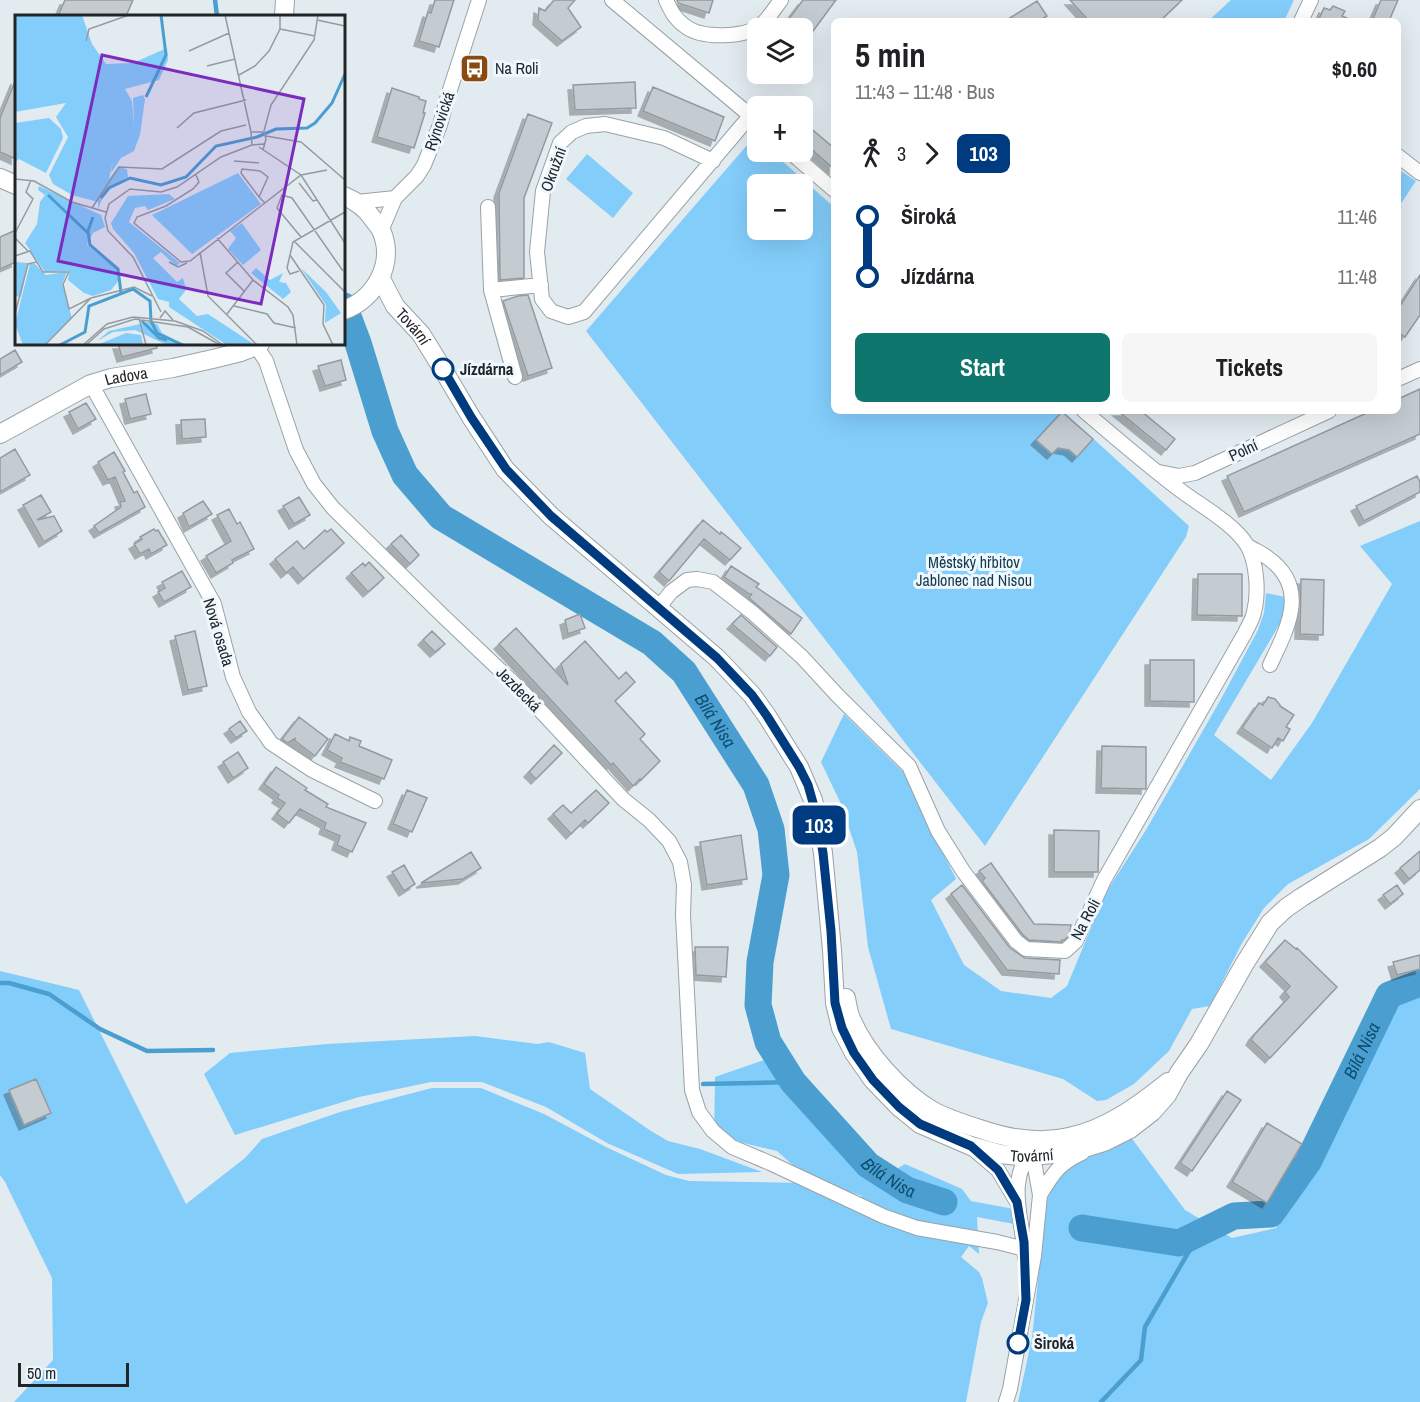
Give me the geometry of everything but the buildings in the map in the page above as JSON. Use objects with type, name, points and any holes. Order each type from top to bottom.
[{"type":"street","points":[[284,15],[285,0]]},
{"type":"street","name":"Rýnovická","points":[[381,231],[395,198],[417,176],[424,165],[440,125],[479,0]]},
{"type":"street","points":[[612,0],[747,113]]},
{"type":"street","points":[[666,0],[672,14],[687,28],[708,35],[735,35],[760,26],[781,0]]},
{"type":"street","points":[[1302,18],[1311,0]]},
{"type":"street","name":"Okružní","points":[[713,160],[664,138],[605,124],[586,126],[572,132],[560,143],[543,191],[537,252],[542,299],[551,311],[568,317],[584,312],[713,160],[747,126]]},
{"type":"street","points":[[1401,158],[1420,173]]},
{"type":"street","points":[[802,162],[831,187]]},
{"type":"street","points":[[0,178],[15,185]]},
{"type":"street","points":[[350,199],[395,198]]},
{"type":"street","points":[[350,199],[366,209],[381,231],[385,245],[381,279],[356,304]]},
{"type":"street","points":[[488,207],[491,290],[515,377]]},
{"type":"street","name":"Tovární","points":[[381,279],[395,306],[421,334],[471,417],[506,469],[551,516],[717,658],[747,689],[767,716],[799,767],[810,792],[817,817],[823,853],[835,1003],[842,1028],[854,1053],[873,1080],[899,1107],[920,1124],[971,1146],[1000,1154],[1028,1156],[1072,1152],[1104,1142],[1130,1129],[1152,1112],[1167,1095],[1270,924],[1286,908],[1380,848],[1394,837],[1420,809]]},
{"type":"street","points":[[491,290],[541,285]]},
{"type":"street","points":[[356,304],[395,306]]},
{"type":"street","name":"Ladova","points":[[0,434],[91,384],[111,378],[218,358],[258,345]]},
{"type":"street","name":"Jezdecká","points":[[258,345],[266,361],[296,450],[314,484],[333,508],[523,692],[623,799],[649,820],[669,841],[680,862],[684,885],[683,915],[692,1090],[699,1112],[713,1131],[732,1147],[883,1216],[917,1228],[1025,1249]]},
{"type":"street","points":[[1401,378],[1420,369]]},
{"type":"street","name":"Nová osada","points":[[91,384],[214,604],[233,678],[249,712],[271,742],[312,770],[375,801]]},
{"type":"street","name":"Na Roli","points":[[658,608],[671,592],[687,580],[697,579],[713,582],[753,613],[802,657],[909,766],[938,831],[963,871],[1016,941],[1026,949],[1065,951],[1076,941],[1104,880],[1250,623],[1254,613],[1257,587],[1254,561],[1248,546],[1235,529],[1155,471],[1088,414]]},
{"type":"street","name":"Polní","points":[[1155,471],[1179,476],[1195,472],[1322,414]]},
{"type":"street","points":[[1248,546],[1269,559],[1283,573],[1290,586],[1291,615],[1270,665]]},
{"type":"street","name":"Tovární","points":[[832,950],[850,1017],[861,1036],[887,1071],[904,1089],[933,1111],[954,1121],[1007,1138],[1044,1141],[1070,1137],[1095,1130],[1133,1110],[1179,1073]]},
{"type":"street","points":[[1006,1402],[1034,1256],[1040,1195],[1035,1167],[1020,1144],[1007,1138]]},
{"type":"street","points":[[1026,1300],[1025,1249],[1017,1202],[1019,1171],[1028,1156],[1044,1141]]},
{"type":"street","points":[[1040,1195],[1054,1173],[1068,1160],[1104,1142]]},
{"type":"street","points":[[971,1146],[998,1170],[1017,1202]]},
{"type":"green space","points":[[1231,0],[1294,0],[1285,18],[1211,18]]},
{"type":"green space","name":"Městský hřbitov Jablonec nad Nisou","points":[[747,145],[747,162],[783,162],[797,174],[747,174],[747,240],[813,240],[813,188],[831,204],[831,414],[1066,414],[1189,526],[1186,537],[985,846],[586,331]]},
{"type":"green space","points":[[587,154],[633,193],[613,218],[566,179]]},
{"type":"green space","points":[[1401,171],[1416,181],[1401,204]]},
{"type":"green space","points":[[1420,521],[1420,789],[1369,839],[1288,884],[1264,908],[1242,943],[1210,1006],[1192,1009],[1169,1051],[1134,1084],[1106,1100],[1097,1101],[1063,1079],[891,1029],[868,947],[857,852],[841,804],[821,762],[844,714],[903,772],[956,879],[931,900],[964,965],[1001,991],[1051,998],[1067,986],[1105,894],[1146,830],[1258,630],[1264,613],[1266,593],[1285,597],[1285,615],[1214,735],[1271,780],[1312,723],[1392,584],[1360,546]]},
{"type":"green space","points":[[0,971],[79,990],[186,1204],[245,1158],[262,1139],[340,1112],[432,1088],[481,1088],[544,1114],[666,1175],[689,1181],[806,1183],[854,1200],[862,1196],[807,1178],[777,1151],[714,1136],[715,1077],[767,1059],[793,1096],[810,1110],[822,1127],[871,1177],[882,1178],[905,1164],[962,1189],[971,1201],[1020,1210],[1020,1225],[977,1217],[979,1254],[969,1246],[961,1257],[979,1272],[988,1303],[981,1322],[966,1402],[14,1402],[53,1360],[52,1278],[0,1175]]},
{"type":"green space","points":[[1420,989],[1420,1402],[1018,1402],[1032,1338],[1046,1203],[1052,1189],[1069,1168],[1091,1154],[1130,1136],[1185,1210],[1232,1238],[1276,1228],[1343,1117],[1393,1000]]},
{"type":"green space","points":[[475,1036],[538,1044],[549,1042],[585,1053],[590,1089],[651,1131],[668,1141],[700,1149],[762,1172],[678,1174],[607,1143],[546,1107],[482,1082],[431,1082],[359,1097],[235,1135],[204,1074],[230,1053],[327,1044]]},
{"type":"waterway","name":"Bílá Nisa","points":[[215,0],[217,15]]},
{"type":"waterway","name":"Bílá Nisa","points":[[345,309],[385,431],[405,475],[441,517],[652,643],[684,672],[756,785],[771,829],[776,875],[760,962],[758,1005],[768,1042],[793,1082],[868,1165],[907,1190],[944,1202]]},
{"type":"waterway","points":[[0,983],[9,983],[49,994],[100,1029],[147,1051],[213,1050]]},
{"type":"waterway","name":"Bílá Nisa","points":[[1082,1228],[1179,1243],[1234,1216],[1271,1214],[1308,1162],[1389,995],[1420,983]]},
{"type":"waterway","points":[[703,1084],[793,1082]]},
{"type":"waterway","points":[[1101,1402],[1141,1360],[1145,1327],[1199,1234]]},
{"type":"bus line","name":"103","points":[[443,369],[471,417],[506,469],[551,516],[717,658],[736,677],[767,716],[799,767],[813,800],[823,853],[835,1003],[842,1028],[854,1053],[873,1080],[899,1107],[920,1124],[971,1146],[998,1170],[1017,1202],[1024,1242],[1026,1300],[1018,1343]]},
{"type":"place","name":"Na Roli","points":[[474,68]]},
{"type":"place","name":"Jízdárna","points":[[443,369]]},
{"type":"place","name":"Široká","points":[[1018,1343]]}]
